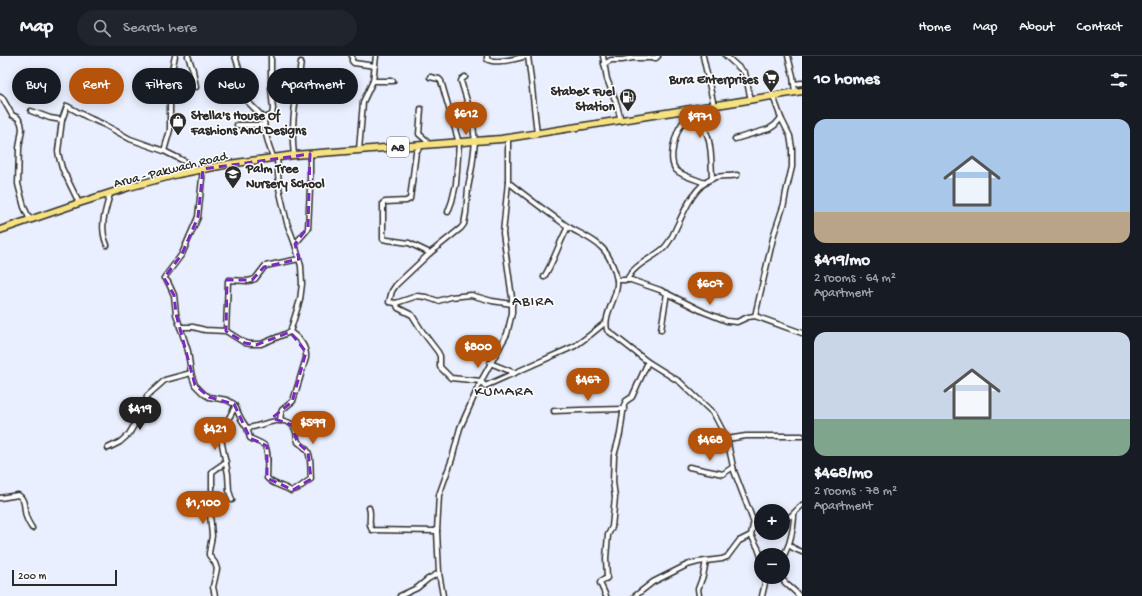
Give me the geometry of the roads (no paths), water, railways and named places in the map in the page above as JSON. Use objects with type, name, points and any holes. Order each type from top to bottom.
[{"type":"main road","name":"Arua - Pakwach Road","points":[[0,230],[129,187],[194,170],[275,157],[475,142],[508,138],[802,91]]},
{"type":"street","points":[[164,151],[170,130],[170,79],[174,56]]},
{"type":"street","points":[[188,56],[192,68]]},
{"type":"street","points":[[235,56],[239,68]]},
{"type":"street","points":[[264,118],[272,115],[274,109],[271,88],[271,56]]},
{"type":"street","points":[[352,56],[352,61],[355,63],[375,66]]},
{"type":"street","points":[[359,150],[363,102],[373,81],[376,56]]},
{"type":"street","points":[[487,56],[487,59],[497,61],[528,56],[537,134]]},
{"type":"street","points":[[603,56],[607,79],[621,120]]},
{"type":"street","points":[[604,64],[609,60],[656,58],[658,56]]},
{"type":"street","points":[[703,56],[714,106]]},
{"type":"street","points":[[726,56],[745,73],[751,100]]},
{"type":"street","points":[[788,56],[795,92]]},
{"type":"street","points":[[294,156],[292,142],[293,110],[301,62]]},
{"type":"street","points":[[430,77],[441,81],[459,143],[456,184],[448,212]]},
{"type":"street","points":[[465,77],[461,81],[472,117],[475,142],[464,224],[457,232],[430,253],[394,288],[389,302],[396,303],[417,296],[438,301],[451,297],[471,295],[492,301],[512,304]]},
{"type":"street","points":[[373,81],[393,81]]},
{"type":"street","points":[[794,84],[802,83]]},
{"type":"street","points":[[755,316],[774,234],[792,173],[791,141],[781,118],[774,96]]},
{"type":"street","points":[[0,97],[3,99],[8,110],[18,118],[21,123],[22,129],[18,148],[18,184],[24,207],[30,220]]},
{"type":"street","points":[[250,104],[264,118],[267,140],[275,157],[279,188],[287,223],[296,244],[301,266],[302,284],[300,300],[290,332]]},
{"type":"street","points":[[79,203],[62,168],[58,151],[62,120],[66,107],[68,106],[130,139],[164,151],[188,163],[194,170]]},
{"type":"street","points":[[421,109],[418,134],[426,140],[428,145]]},
{"type":"street","points":[[31,111],[50,118],[62,120]]},
{"type":"street","points":[[681,111],[685,120]]},
{"type":"street","points":[[735,139],[769,129],[781,118]]},
{"type":"street","points":[[706,182],[678,172],[674,166],[672,156],[675,138],[679,128],[685,120],[692,119],[696,121],[704,127],[706,131],[710,151],[712,179]]},
{"type":"street","points":[[237,125],[264,125]]},
{"type":"street","points":[[443,596],[439,573],[437,531],[438,495],[452,459],[460,428],[490,363],[507,334],[511,317],[512,304],[503,236],[508,182],[508,138]]},
{"type":"street","points":[[421,146],[416,152],[410,199],[406,201],[383,203],[383,238],[409,243],[430,253]]},
{"type":"street","points":[[296,244],[308,229],[310,154]]},
{"type":"street","points":[[203,169],[198,217],[182,254],[164,277],[174,295],[176,314],[188,350],[193,381],[204,394],[213,398],[231,402],[247,428],[250,438],[266,447],[267,478],[280,487],[286,487],[290,490],[305,484],[311,479],[311,464],[308,450],[298,442],[294,427],[287,422],[280,421],[268,422],[247,428]]},
{"type":"street","points":[[627,280],[634,270],[667,244],[696,191],[712,179],[723,176],[733,177],[737,175]]},
{"type":"street","points":[[508,182],[538,206],[602,247],[611,261],[617,280],[616,290],[606,322],[608,331],[648,362],[680,382],[708,408],[717,419],[728,439],[742,494],[754,523],[752,525],[752,535],[758,548]]},
{"type":"street","points":[[107,245],[103,235],[103,222],[110,194]]},
{"type":"street","points":[[544,276],[568,226]]},
{"type":"street","points":[[226,331],[229,280],[252,280],[256,278],[265,266],[299,259]]},
{"type":"street","points":[[617,280],[634,281],[660,290],[704,312],[727,321],[737,322],[748,317],[755,316],[801,331]]},
{"type":"street","points":[[661,330],[667,293]]},
{"type":"street","points":[[396,303],[398,308],[414,318],[438,352],[440,356],[440,367],[448,376],[451,378],[481,381],[486,386],[575,346],[590,336],[606,322]]},
{"type":"street","points":[[180,327],[226,331],[245,343],[256,345],[290,332]]},
{"type":"street","points":[[280,421],[282,410],[293,400],[306,358],[304,346],[290,332]]},
{"type":"street","points":[[606,596],[600,583],[607,578],[606,558],[608,534],[612,528],[615,497],[613,482],[615,452],[620,434],[625,403],[632,397],[648,362]]},
{"type":"street","points":[[490,363],[515,373]]},
{"type":"street","points":[[108,448],[120,442],[130,434],[136,422],[145,412],[147,396],[166,380],[191,373]]},
{"type":"street","points":[[232,500],[229,491],[228,474],[220,434],[235,407]]},
{"type":"street","points":[[554,411],[624,409]]},
{"type":"street","points":[[728,439],[746,436],[802,436]]},
{"type":"street","points":[[215,596],[213,587],[217,569],[215,563],[209,556],[212,536],[210,514],[212,473],[226,462]]},
{"type":"street","points":[[689,466],[723,474],[734,467]]},
{"type":"street","points":[[0,498],[18,495],[21,497],[26,518],[32,528]]},
{"type":"street","points":[[790,516],[802,506]]},
{"type":"street","points":[[369,508],[369,525],[372,530],[437,531]]},
{"type":"street","points":[[787,548],[789,545],[794,523],[794,514]]},
{"type":"street","points":[[635,596],[653,582],[686,565],[727,557],[739,541],[752,535]]},
{"type":"street","points":[[789,545],[802,552]]},
{"type":"street","points":[[700,596],[698,589],[703,576],[706,561]]},
{"type":"street","points":[[400,596],[417,588],[428,579],[439,573]]},
{"type":"street","points":[[762,596],[765,584]]},
{"type":"street","points":[[787,584],[795,590],[799,596]]},
{"type":"place","name":"Bura Enterprises","points":[[771,93]]},
{"type":"place","name":"Stabex Fuel Station","points":[[628,112]]},
{"type":"place","name":"Stella's House Of Fashions And Designs","points":[[178,136]]},
{"type":"place","name":"Palm Tree Nursery School","points":[[233,189]]},
{"type":"district","name":"ABIRA","points":[[533,300]]},
{"type":"district","name":"KUMARA","points":[[504,390]]}]
